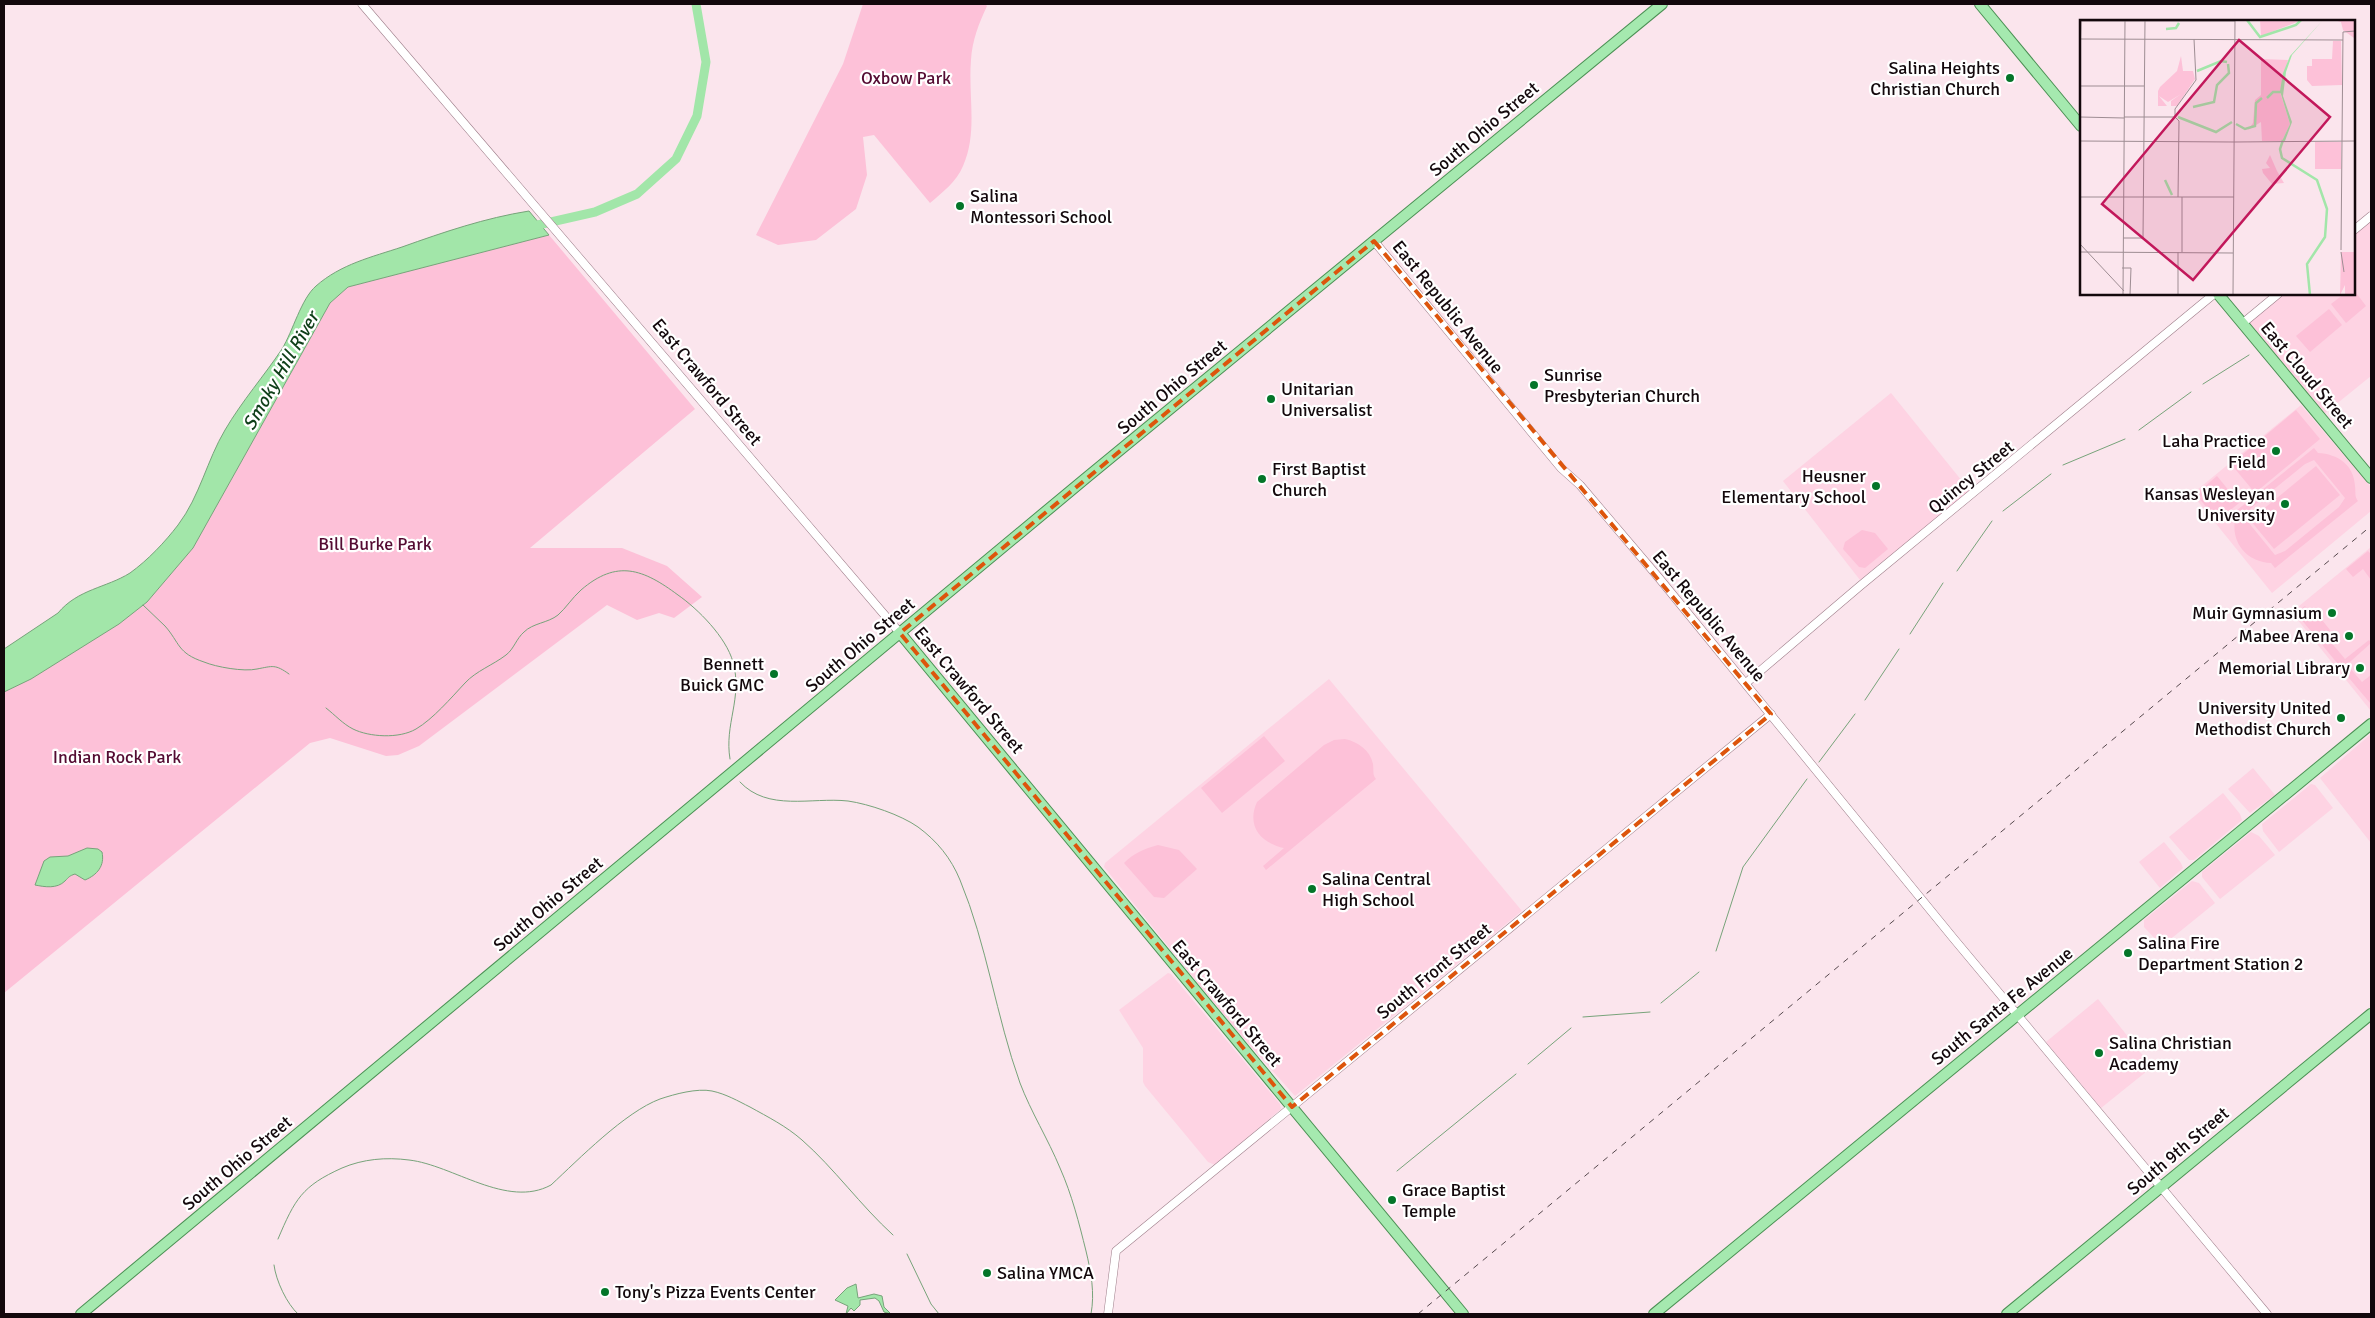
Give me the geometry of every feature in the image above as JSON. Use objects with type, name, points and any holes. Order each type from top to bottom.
[{"type":"main road","name":"South Ohio Street","points":[[81,1314],[900,633],[1662,4]]},
{"type":"main road","points":[[1980,4],[2080,125]]},
{"type":"main road","name":"East Cloud Street","points":[[2217,295],[2243,323],[2371,478]]},
{"type":"main road","name":"East Crawford Street","points":[[900,633],[1464,1314]]},
{"type":"main road","name":"South Santa Fe Avenue","points":[[1654,1314],[2371,724]]},
{"type":"main road","name":"South 9th Street","points":[[2006,1314],[2371,1014]]},
{"type":"street","name":"East Crawford Street","points":[[362,4],[900,633]]},
{"type":"street","points":[[2355,229],[2371,216]]},
{"type":"street","name":"East Republic Avenue","points":[[1374,241],[1561,468],[1580,485],[1746,683],[1948,932],[2267,1314]]},
{"type":"street","name":"Quincy Street","points":[[1746,683],[1860,586],[2215,295]]},
{"type":"street","points":[[2243,323],[2277,295]]},
{"type":"street","name":"South Front Street","points":[[1108,1314],[1116,1251],[1771,714]]},
{"type":"highlighted area","points":[[1374,241],[1771,714],[1292,1107],[900,633]]},
{"type":"shaded area","points":[[2371,220],[2371,376],[2324,414],[2248,323],[2282,295],[2355,295],[2355,234]]},
{"type":"shaded area","name":"Heusner Elementary School","points":[[1891,393],[1970,491],[1860,580],[1783,481]]},
{"type":"shaded area","name":"Kansas Wesleyan University","points":[[2301,405],[2371,487],[2371,511],[2272,593],[2192,494]]},
{"type":"shaded area","points":[[2371,547],[2371,711],[2293,614],[2293,611]]},
{"type":"shaded area","name":"Salina Central High School","points":[[1329,679],[1522,911],[1295,1096],[1231,1024],[1104,867],[1105,863]]},
{"type":"shaded area","points":[[2371,734],[2371,843],[2320,778]]},
{"type":"shaded area","points":[[2253,768],[2275,795],[2250,813],[2228,789]]},
{"type":"shaded area","points":[[2311,784],[2315,785],[2333,808],[2279,852],[2263,831],[2262,824]]},
{"type":"shaded area","points":[[2223,793],[2240,814],[2242,820],[2194,860],[2189,860],[2169,837]]},
{"type":"shaded area","points":[[2251,832],[2259,836],[2275,855],[2220,899],[2202,877],[2202,872]]},
{"type":"shaded area","points":[[2164,842],[2183,868],[2160,888],[2139,862]]},
{"type":"shaded area","points":[[2192,881],[2199,883],[2215,903],[2162,946],[2144,927],[2144,920]]},
{"type":"shaded area","points":[[1168,973],[1171,974],[1280,1104],[1281,1109],[1215,1165],[1208,1162],[1145,1086],[1143,1082],[1143,1048],[1119,1010]]},
{"type":"shaded area","name":"Salina Christian Academy","points":[[2098,999],[2152,1067],[2101,1108],[2046,1042]]},
{"type":"green space","name":"Oxbow Park","points":[[863,4],[985,4],[987,6],[976,32],[972,53],[970,73],[971,127],[968,153],[963,166],[953,182],[930,203],[874,135],[863,137],[867,175],[856,209],[816,240],[778,245],[756,235],[843,64]]},
{"type":"green space","name":"Bill Burke Park","points":[[549,235],[695,409],[530,548],[622,548],[667,566],[702,597],[674,618],[659,613],[637,620],[607,605],[419,746],[398,755],[386,756],[330,738],[310,743],[4,993],[4,692],[31,679],[119,624],[147,602],[193,548],[330,303],[348,287]]},
{"type":"green space","points":[[2355,291],[2366,306],[2346,323],[2331,304],[2343,295],[2355,295]]},
{"type":"green space","points":[[2329,309],[2342,325],[2310,352],[2296,336]]},
{"type":"green space","name":"Laha Practice Field","points":[[2296,410],[2320,439],[2255,493],[2231,464]]},
{"type":"green space","points":[[2314,448],[2318,453],[2338,458],[2352,472],[2358,501],[2275,568],[2271,563],[2255,559],[2242,550],[2234,528],[2235,520],[2231,515]],"holes":[[[2314,460],[2345,498],[2339,507],[2285,551],[2275,555],[2244,517],[2251,508],[2305,464]]]},
{"type":"green space","points":[[2316,466],[2340,495],[2274,549],[2250,520]]},
{"type":"green space","points":[[2217,476],[2239,503],[2217,521],[2196,494]]},
{"type":"green space","points":[[1862,530],[1875,533],[1888,549],[1865,568],[1859,567],[1843,549],[1845,542]]},
{"type":"green space","points":[[2368,551],[2371,554],[2371,580],[2363,569],[2353,577],[2346,569]]},
{"type":"green space","points":[[2305,606],[2310,613],[2314,610],[2330,630],[2325,635],[2345,659],[2369,640],[2371,643],[2342,669],[2296,613]]},
{"type":"green space","points":[[2348,666],[2362,682],[2371,675],[2371,704],[2343,671]]},
{"type":"green space","points":[[1264,736],[1285,761],[1222,813],[1201,788]]},
{"type":"green space","points":[[1345,739],[1354,742],[1366,751],[1373,764],[1376,779],[1266,870],[1263,866],[1284,848],[1262,838],[1258,832],[1253,819],[1257,802],[1324,745],[1334,740]]},
{"type":"green space","points":[[1158,845],[1179,850],[1197,869],[1164,898],[1154,897],[1124,863],[1140,852]]},
{"type":"water","points":[[529,211],[549,235],[348,287],[330,303],[193,548],[147,602],[119,624],[31,679],[4,692],[4,649],[58,613],[74,599],[130,573],[168,538],[178,525],[198,490],[213,453],[225,430],[282,349],[306,299],[316,286],[336,272],[368,258],[465,226],[496,217]]},
{"type":"water","points":[[87,848],[98,849],[102,852],[101,866],[93,875],[85,880],[75,874],[62,884],[55,886],[35,885],[44,861],[50,857],[68,856]]},
{"type":"water","points":[[856,1284],[858,1298],[874,1294],[882,1296],[884,1307],[891,1314],[884,1312],[879,1301],[875,1298],[860,1300],[860,1305],[854,1311],[851,1308],[846,1314],[848,1306],[835,1300],[847,1288]]},
{"type":"waterway","name":"Smoky Hill River","points":[[529,227],[595,212],[637,194],[676,159],[697,116],[706,62],[696,4]]},
{"type":"waterway","points":[[2203,384],[2249,355]]},
{"type":"waterway","points":[[2139,430],[2191,392]]},
{"type":"waterway","points":[[2063,465],[2125,439]]},
{"type":"waterway","points":[[2003,511],[2051,474]]},
{"type":"waterway","points":[[1957,571],[1992,521]]},
{"type":"waterway","points":[[326,708],[346,725],[367,734],[393,736],[416,729],[442,708],[469,679],[506,655],[528,629],[558,615],[581,590],[594,580],[606,574],[630,571],[653,579],[686,601],[710,624],[724,643],[733,662],[736,687],[729,734],[730,759]]},
{"type":"waterway","points":[[1910,634],[1943,583]]},
{"type":"waterway","points":[[143,605],[165,626],[180,647],[195,659],[216,666],[238,669],[251,670],[274,667],[289,674]]},
{"type":"waterway","points":[[1865,700],[1899,649]]},
{"type":"waterway","points":[[1819,762],[1855,714]]},
{"type":"waterway","points":[[1716,951],[1743,867],[1807,779]]},
{"type":"waterway","points":[[740,782],[751,791],[763,797],[777,800],[848,801],[884,811],[903,818],[918,827],[948,857],[960,880],[985,955],[1004,1032],[1020,1083],[1055,1157],[1072,1199],[1091,1275],[1093,1298],[1091,1314]]},
{"type":"waterway","points":[[1661,1003],[1699,972]]},
{"type":"waterway","points":[[1583,1017],[1650,1012]]},
{"type":"waterway","points":[[1528,1064],[1571,1028]]},
{"type":"waterway","points":[[1397,1171],[1516,1074]]},
{"type":"waterway","points":[[278,1239],[301,1195],[318,1181],[350,1165],[375,1160],[409,1160],[426,1163],[498,1189],[516,1192],[534,1191],[551,1185],[603,1137],[646,1105],[672,1095],[700,1090],[712,1091],[732,1098],[770,1118],[796,1135],[814,1151],[893,1235]]},
{"type":"waterway","points":[[907,1254],[931,1304],[939,1314]]},
{"type":"waterway","points":[[274,1265],[283,1292],[298,1314]]},
{"type":"railway","points":[[1418,1314],[2371,526]]},
{"type":"place","name":"Salina Heights Christian Church","points":[[2010,78]]},
{"type":"place","name":"Salina Montessori School","points":[[960,206]]},
{"type":"place","name":"Sunrise Presbyterian Church","points":[[1534,385]]},
{"type":"place","name":"Unitarian Universalist","points":[[1271,399]]},
{"type":"place","name":"Laha Practice Field","points":[[2276,451]]},
{"type":"place","name":"First Baptist Church","points":[[1262,479]]},
{"type":"place","name":"Heusner Elementary School","points":[[1876,486]]},
{"type":"place","name":"Kansas Wesleyan University","points":[[2285,504]]},
{"type":"place","name":"Muir Gymnasium","points":[[2332,613]]},
{"type":"place","name":"Mabee Arena","points":[[2349,636]]},
{"type":"place","name":"Memorial Library","points":[[2360,668]]},
{"type":"place","name":"Bennett Buick GMC","points":[[774,674]]},
{"type":"place","name":"University United Methodist Church","points":[[2341,718]]},
{"type":"place","name":"Salina Central High School","points":[[1312,889]]},
{"type":"place","name":"Salina Fire Department Station 2","points":[[2128,953]]},
{"type":"place","name":"Salina Christian Academy","points":[[2099,1053]]},
{"type":"place","name":"Grace Baptist Temple","points":[[1392,1200]]},
{"type":"place","name":"Salina YMCA","points":[[987,1273]]},
{"type":"place","name":"Tony's Pizza Events Center","points":[[605,1292]]},
{"type":"park label","name":"Indian Rock Park","points":[[117,757]]}]
